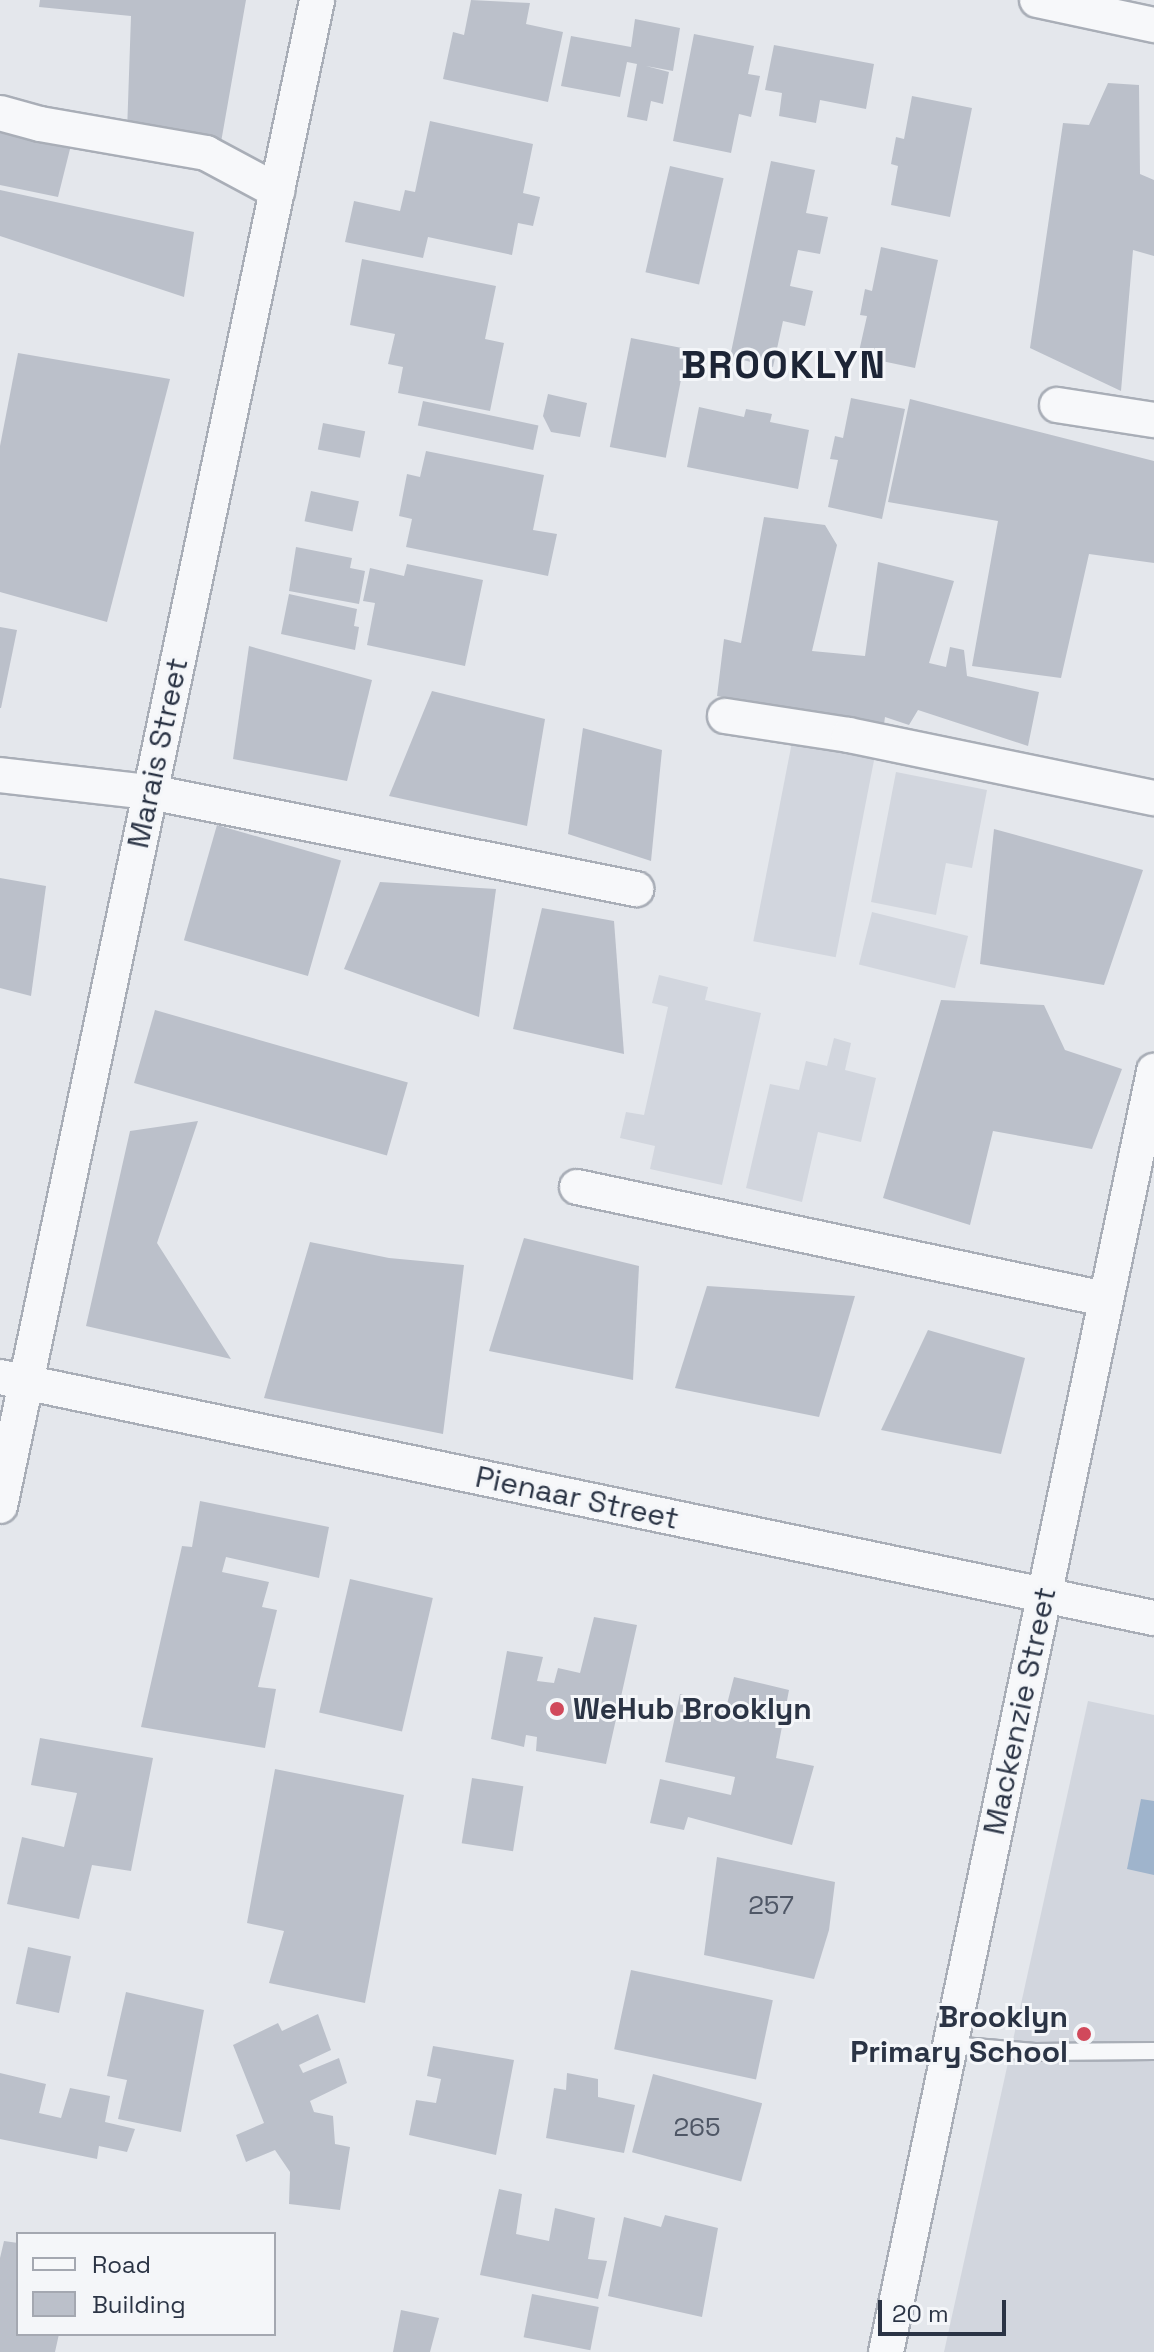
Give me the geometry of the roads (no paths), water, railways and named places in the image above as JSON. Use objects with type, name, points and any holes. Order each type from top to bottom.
[{"type":"street","name":"Marais Street","points":[[0,1506],[13,1379],[150,792],[317,0]]},
{"type":"street","points":[[1037,0],[1154,25]]},
{"type":"street","points":[[0,113],[40,124],[206,153],[277,191]]},
{"type":"street","points":[[1057,405],[1154,420]]},
{"type":"street","points":[[725,716],[849,735],[1154,798]]},
{"type":"street","points":[[0,775],[150,792],[636,889]]},
{"type":"street","name":"Mackenzie Street","points":[[886,2352],[1154,1071]]},
{"type":"street","points":[[577,1187],[1105,1299]]},
{"type":"street","name":"Pienaar Street","points":[[13,1379],[1154,1618]]},
{"type":"lane","points":[[950,2045],[1035,2052],[1154,2051]]},
{"type":"water","points":[[1141,1799],[1154,1801],[1154,1875],[1127,1869]]},
{"type":"place","name":"WeHub Brooklyn","points":[[557,1709]]},
{"type":"place","name":"Brooklyn Primary School","points":[[1084,2034]]},
{"type":"district","name":"BROOKLYN","points":[[784,366]]}]
